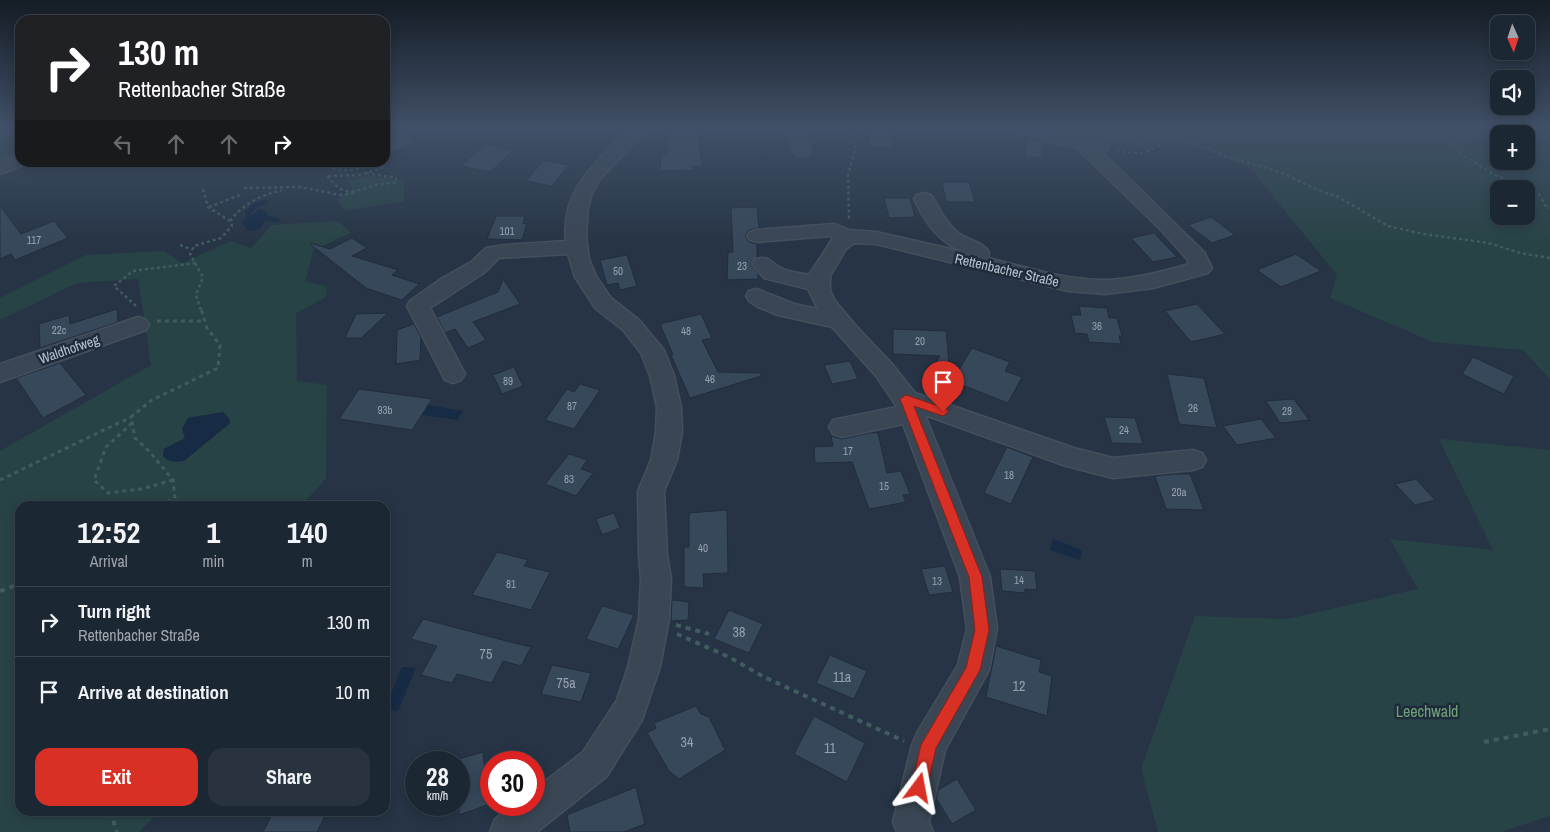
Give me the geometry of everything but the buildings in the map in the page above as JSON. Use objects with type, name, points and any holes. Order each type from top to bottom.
[{"type":"street","points":[[508,832],[595,764],[630,709],[644,667],[654,621],[656,579],[652,556],[651,491],[664,460],[669,432],[669,406],[662,376],[652,350],[631,326],[603,303],[586,277],[579,259],[578,208],[582,192],[602,167]]},
{"type":"street","name":"Rettenbacher Straße","points":[[757,236],[848,229],[850,236],[876,238],[1068,284],[1105,287],[1153,281],[1201,268],[1197,257],[1113,167]]},
{"type":"street","points":[[924,199],[940,228],[958,243],[973,247],[979,252],[977,263]]},
{"type":"street","points":[[848,229],[819,276],[818,290],[839,320],[884,370],[908,406],[976,577],[982,630],[973,670],[929,745],[911,822],[915,832]]},
{"type":"street","points":[[453,374],[418,306],[478,267],[493,254],[505,251],[578,247]]},
{"type":"street","points":[[763,264],[772,273],[819,284]]},
{"type":"street","points":[[758,296],[772,306],[839,320]]},
{"type":"street","name":"Waldhofweg","points":[[0,373],[138,325]]},
{"type":"street","points":[[842,428],[908,406],[1072,458],[1113,468],[1192,460]]},
{"type":"path","points":[[325,167],[348,170],[359,167]]},
{"type":"path","points":[[354,193],[334,184],[327,176],[347,177],[384,167]]},
{"type":"path","points":[[848,229],[848,174],[850,167]]},
{"type":"path","points":[[1261,167],[1280,172],[1325,193],[1335,195],[1388,226],[1424,234],[1489,243],[1520,253],[1550,258]]},
{"type":"path","points":[[1482,167],[1495,175],[1539,194],[1545,205],[1550,208]]},
{"type":"path","points":[[230,221],[240,210],[270,192],[308,188],[347,196],[372,186],[390,185],[398,182],[396,178],[366,173]]},
{"type":"path","points":[[244,188],[269,187],[287,189]]},
{"type":"path","points":[[0,480],[131,417],[152,400],[218,368],[220,345],[207,328],[196,295],[203,278],[190,254],[194,246],[221,239],[229,233],[232,226],[230,221],[208,207],[203,189]]},
{"type":"path","points":[[208,207],[240,195]]},
{"type":"path","points":[[180,245],[191,249]]},
{"type":"path","points":[[196,263],[133,271],[114,286],[136,307],[138,325],[157,322],[205,321]]},
{"type":"path","points":[[131,417],[135,438],[149,451],[173,480],[174,501]]},
{"type":"path","points":[[132,423],[106,447],[94,480],[108,493],[141,489],[173,480]]},
{"type":"path","points":[[169,501],[175,498]]},
{"type":"path","points":[[0,591],[15,586]]},
{"type":"path","points":[[654,621],[709,634]]},
{"type":"path","points":[[654,621],[730,657],[764,677],[902,740],[927,754]]},
{"type":"path","points":[[1484,742],[1550,729]]},
{"type":"path","points":[[112,816],[117,832]]},
{"type":"green space","points":[[1247,167],[1490,167],[1490,170],[1535,170],[1535,167],[1550,167],[1550,379],[1523,350],[1433,342],[1330,298],[1337,275]]},
{"type":"green space","points":[[368,176],[404,181],[404,201],[344,211],[337,199],[353,190],[347,181]]},
{"type":"green space","points":[[338,221],[351,233],[314,250],[305,282],[327,286],[326,297],[296,313],[297,381],[327,385],[326,478],[305,501],[15,501],[15,816],[155,816],[139,832],[0,832],[0,451],[151,365],[138,279],[77,283],[0,320],[0,298],[86,255],[164,251],[182,263],[231,241],[251,248],[272,225]],"holes":[[[223,412],[230,423],[184,461],[164,449],[185,438],[188,418]]]},
{"type":"green space","name":"Leechwald","points":[[1439,439],[1550,450],[1550,816],[1501,832],[1158,832],[1141,769],[1195,616],[1288,619],[1418,589],[1390,539],[1493,550]]},
{"type":"water","points":[[259,209],[268,212],[264,223],[257,230],[248,231],[242,222]]},
{"type":"water","points":[[428,405],[463,411],[457,420],[422,415]]},
{"type":"water","points":[[223,412],[229,418],[230,423],[184,461],[170,461],[163,456],[164,449],[185,438],[182,429],[188,418]]},
{"type":"water","points":[[1053,539],[1082,550],[1080,560],[1050,550]]},
{"type":"water","points":[[402,667],[416,668],[398,711],[390,710],[390,697]]},
{"type":"waterway","points":[[248,216],[248,212],[256,205],[266,202]]},
{"type":"waterway","points":[[266,218],[277,220]]},
{"type":"route","points":[[919,788],[929,745],[973,670],[982,630],[976,577],[906,399],[943,412]]}]
